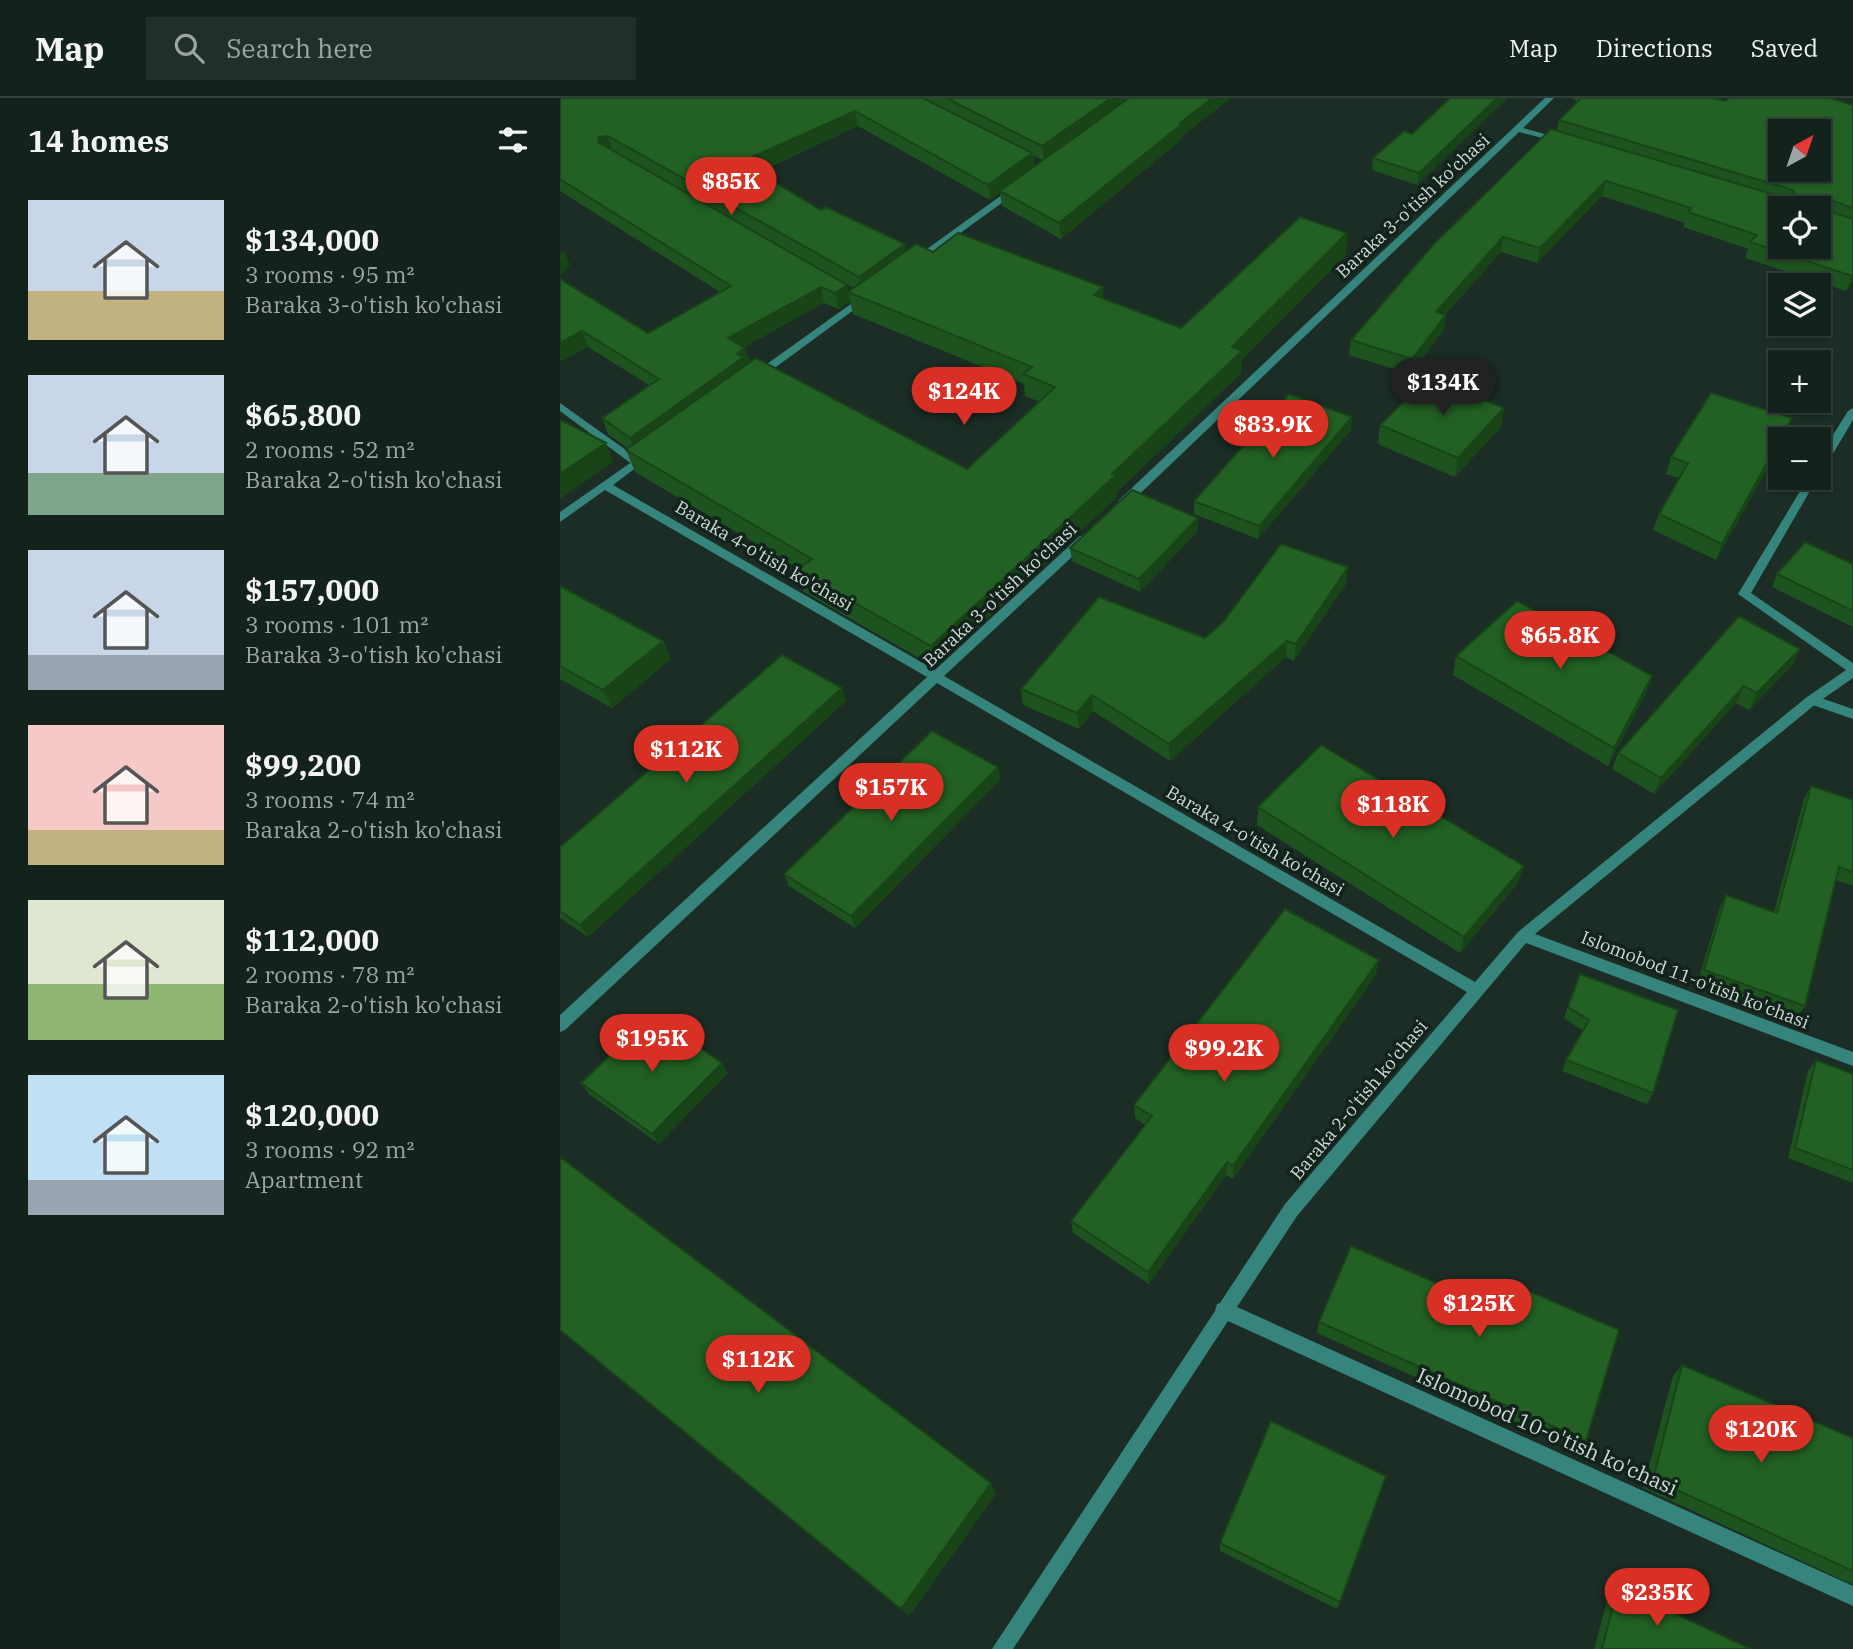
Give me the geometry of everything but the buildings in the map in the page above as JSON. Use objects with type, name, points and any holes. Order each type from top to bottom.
[{"type":"street","name":"Baraka 3-o'tish ko'chasi","points":[[1108,517],[1520,130],[1550,98]]},
{"type":"street","points":[[1520,130],[1572,145]]},
{"type":"street","points":[[905,269],[1024,183]]},
{"type":"street","points":[[749,381],[873,292]]},
{"type":"street","points":[[850,293],[862,300]]},
{"type":"street","points":[[560,406],[636,462]]},
{"type":"street","points":[[1831,447],[1853,411]]},
{"type":"street","points":[[560,518],[659,446]]},
{"type":"street","name":"Baraka 4-o'tish ko'chasi","points":[[605,485],[1478,990]]},
{"type":"street","points":[[1806,490],[1744,594],[1853,671]]},
{"type":"street","name":"Baraka 3-o'tish ko'chasi","points":[[560,1025],[1098,526]]},
{"type":"street","name":"Baraka 2-o'tish ko'chasi","points":[[1002,1649],[1291,1210],[1524,936],[1812,700],[1853,671]]},
{"type":"street","points":[[1812,700],[1853,714]]},
{"type":"street","name":"Islomobod 11-o'tish ko'chasi","points":[[1524,936],[1853,1059]]},
{"type":"street","name":"Islomobod 10-o'tish ko'chasi","points":[[1223,1310],[1853,1597]]}]
